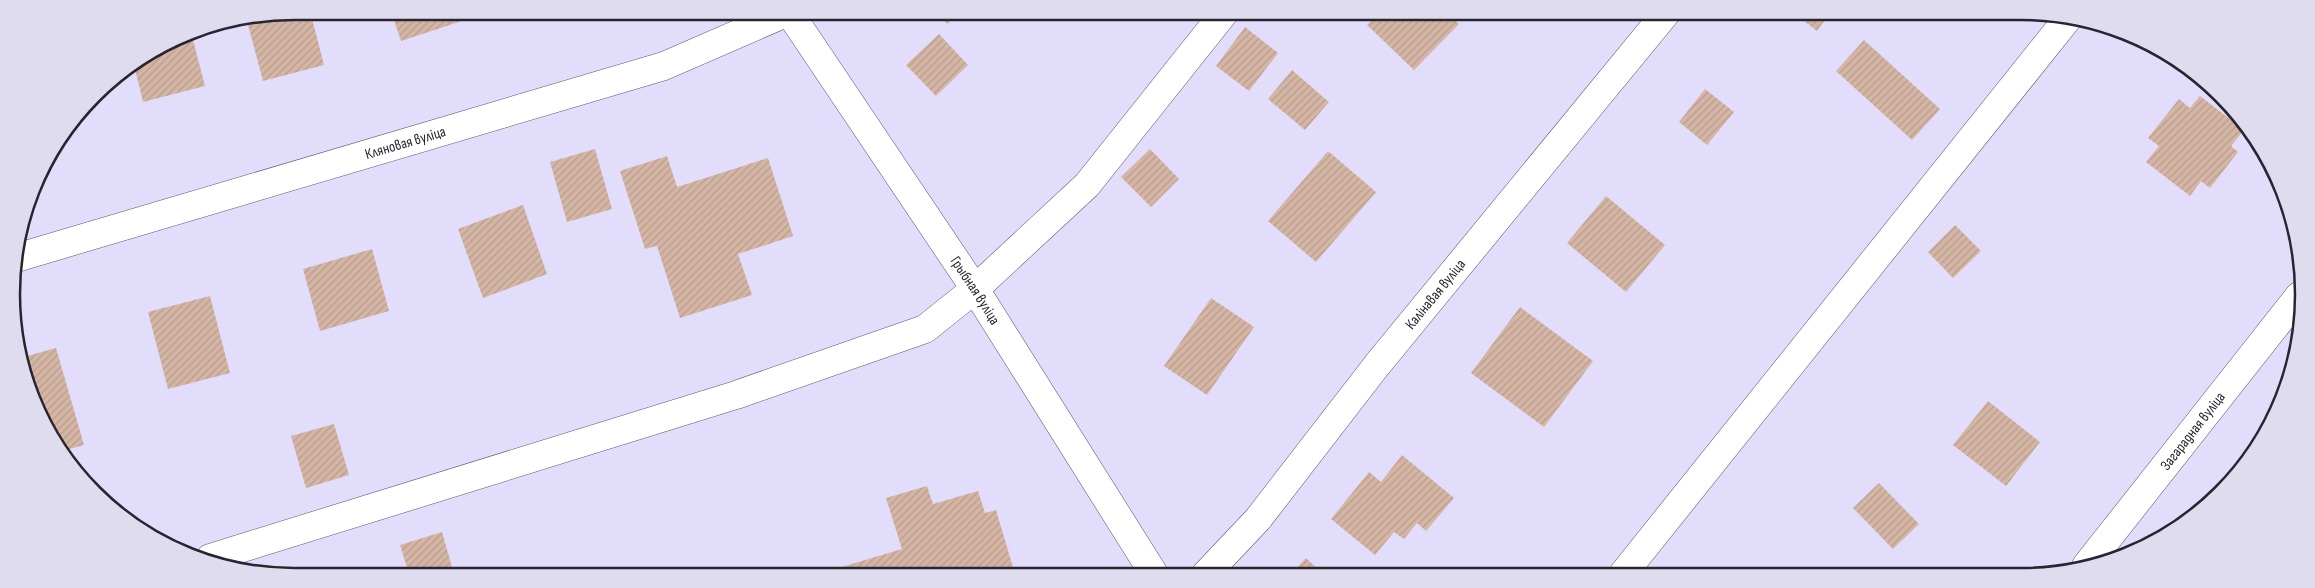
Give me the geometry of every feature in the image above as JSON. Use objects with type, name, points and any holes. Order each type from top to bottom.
[{"type":"street","name":"Кляновая вуліца","points":[[22,256],[664,66],[770,20]]},
{"type":"street","name":"Грыбная вуліца","points":[[793,20],[975,289],[1150,568]]},
{"type":"street","points":[[215,556],[736,395],[925,329],[975,289],[1087,185],[1218,20]]},
{"type":"street","name":"Калінавая вуліца","points":[[1212,568],[1258,519],[1377,366],[1660,20]]},
{"type":"street","points":[[1628,568],[2064,23]]},
{"type":"street","name":"Загарадная вуліца","points":[[2091,559],[2295,302]]},
{"type":"building","points":[[312,20],[324,65],[263,81],[248,24]]},
{"type":"building","points":[[394,20],[465,20],[401,41]]},
{"type":"building","points":[[943,20],[951,20],[948,24]]},
{"type":"building","points":[[1372,20],[1455,20],[1459,24],[1414,70],[1367,25]]},
{"type":"building","points":[[1803,20],[1825,20],[1817,31]]},
{"type":"building","points":[[1245,27],[1278,53],[1249,91],[1216,66]]},
{"type":"building","points":[[939,34],[968,65],[936,96],[906,65]]},
{"type":"building","points":[[193,40],[205,86],[143,102],[135,71],[173,48]]},
{"type":"building","points":[[1864,40],[1940,109],[1912,140],[1836,71]]},
{"type":"building","points":[[1292,70],[1329,102],[1305,130],[1268,99]]},
{"type":"building","points":[[1705,89],[1734,112],[1707,145],[1679,122]]},
{"type":"building","points":[[2200,96],[2235,123],[2242,132],[2231,146],[2238,152],[2210,188],[2201,181],[2190,196],[2146,162],[2159,146],[2148,138],[2179,99],[2190,108]]},
{"type":"building","points":[[595,149],[612,209],[567,222],[550,162]]},
{"type":"building","points":[[1150,149],[1179,179],[1151,207],[1121,177]]},
{"type":"building","points":[[1328,151],[1376,192],[1316,262],[1268,221]]},
{"type":"building","points":[[667,156],[677,187],[768,158],[793,236],[738,254],[752,295],[680,318],[657,246],[645,249],[620,171]]},
{"type":"building","points":[[1606,196],[1665,245],[1626,292],[1567,243]]},
{"type":"building","points":[[523,205],[547,274],[483,298],[458,229]]},
{"type":"building","points":[[1955,225],[1981,251],[1953,278],[1928,252]]},
{"type":"building","points":[[372,249],[389,311],[320,331],[303,269]]},
{"type":"building","points":[[210,296],[230,373],[168,389],[148,312]]},
{"type":"building","points":[[1211,298],[1254,327],[1207,395],[1164,366]]},
{"type":"building","points":[[1520,307],[1593,361],[1544,427],[1471,373]]},
{"type":"building","points":[[56,348],[84,445],[68,449],[66,446],[41,399],[27,356]]},
{"type":"building","points":[[1988,401],[2040,442],[2006,486],[1953,445]]},
{"type":"building","points":[[334,424],[349,475],[306,488],[291,436]]},
{"type":"building","points":[[1402,455],[1454,498],[1426,531],[1417,523],[1404,539],[1394,532],[1375,555],[1331,519],[1369,472],[1381,482]]},
{"type":"building","points":[[1879,483],[1919,524],[1893,549],[1853,508]]},
{"type":"building","points":[[927,486],[933,504],[978,491],[985,513],[996,510],[1013,568],[838,568],[902,549],[886,498]]},
{"type":"building","points":[[442,532],[452,568],[407,568],[400,545]]},
{"type":"building","points":[[1306,558],[1317,568],[1297,568]]}]
